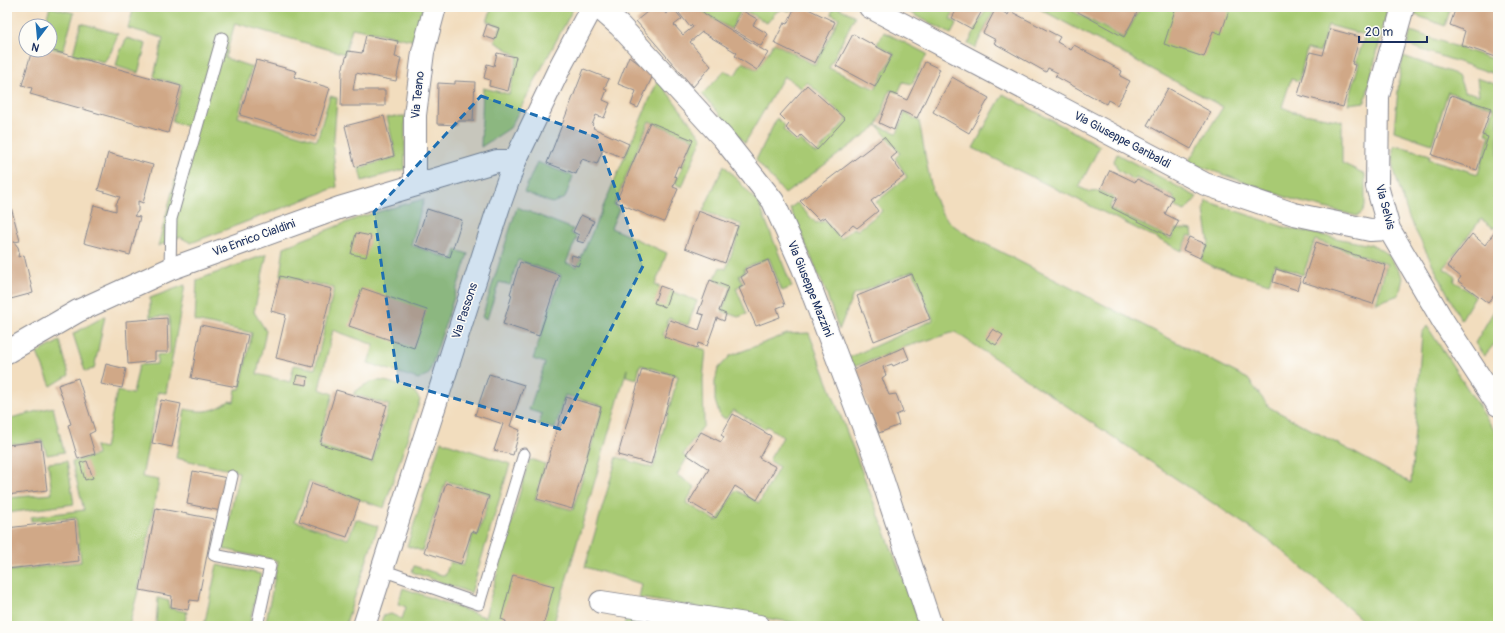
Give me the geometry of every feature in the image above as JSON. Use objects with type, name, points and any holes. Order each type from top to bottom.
[{"type":"street","name":"Via Teano","points":[[415,184],[415,115],[423,52],[434,7]]},
{"type":"street","name":"Via Passons","points":[[364,626],[499,206],[515,161],[561,65],[592,7]]},
{"type":"street","name":"Via Giuseppe Mazzini","points":[[598,7],[620,26],[723,138],[773,201],[803,268],[873,451],[931,626]]},
{"type":"street","name":"Via Giuseppe Garibaldi","points":[[870,7],[1205,184],[1294,214],[1370,230],[1389,229]]},
{"type":"street","name":"Via Selvis","points":[[1403,7],[1378,96],[1378,186],[1389,229],[1443,321],[1498,405]]},
{"type":"street","name":"Via Enrico Cialdini","points":[[7,352],[78,311],[170,269],[339,208],[415,184],[497,161],[515,161]]},
{"type":"street","points":[[601,602],[759,626]]},
{"type":"lane","points":[[170,269],[172,220],[222,38]]},
{"type":"lane","points":[[382,570],[479,604],[524,454]]},
{"type":"lane","points":[[232,476],[214,555],[270,566],[257,626]]},
{"type":"highlighted area","points":[[481,96],[597,137],[643,266],[560,429],[398,382],[374,212]]},
{"type":"green space","points":[[50,7],[74,13],[63,51],[58,50],[58,18],[47,18]]},
{"type":"green space","points":[[134,7],[423,7],[416,41],[352,28],[345,54],[235,23],[225,58],[252,67],[238,117],[317,140],[330,96],[337,98],[333,151],[337,187],[191,243],[180,237],[158,246],[189,127],[172,122],[182,85],[156,78],[154,76],[163,38],[128,28]]},
{"type":"green space","points":[[492,7],[570,7],[573,9],[510,128],[481,147],[483,88],[509,94],[518,56],[495,42],[501,26],[487,22]]},
{"type":"green space","points":[[699,7],[792,7],[790,11],[782,9],[776,12],[767,23],[742,9],[731,29],[705,14]]},
{"type":"green space","points":[[834,7],[855,16],[829,68],[875,89],[894,54],[877,44],[884,32],[927,54],[912,84],[903,82],[898,93],[890,90],[877,126],[785,194],[756,160],[777,118],[785,126],[783,129],[797,143],[800,140],[816,154],[847,119],[807,82],[801,88],[784,76],[745,143],[702,94],[725,71],[735,75],[743,62],[757,70],[774,43],[815,65],[839,18],[831,14]]},
{"type":"green space","points":[[900,7],[956,7],[950,19],[957,23],[951,34]]},
{"type":"green space","points":[[987,7],[996,7],[975,48],[968,44]]},
{"type":"green space","points":[[1036,7],[1065,7],[1124,38],[1141,7],[1388,7],[1365,102],[1348,104],[1359,63],[1356,62],[1365,35],[1328,25],[1320,52],[1307,49],[1299,81],[1291,79],[1282,107],[1294,112],[1342,121],[1342,163],[1365,174],[1365,206],[1361,214],[1357,216],[1297,201],[1188,162],[1223,107]]},
{"type":"green space","points":[[1417,7],[1451,7],[1445,26],[1415,15]]},
{"type":"green space","points":[[81,23],[118,34],[111,52],[104,62],[73,54]]},
{"type":"green space","points":[[1411,31],[1498,61],[1498,75],[1407,45]]},
{"type":"green space","points":[[127,38],[146,44],[138,73],[116,66],[119,54]]},
{"type":"green space","points":[[1403,56],[1453,73],[1459,77],[1464,91],[1479,95],[1477,78],[1498,85],[1498,226],[1497,225],[1494,228],[1481,219],[1444,268],[1456,277],[1454,281],[1475,296],[1461,320],[1409,218],[1393,167],[1393,147],[1399,146],[1430,155],[1429,159],[1478,174],[1490,135],[1486,134],[1494,108],[1448,92],[1432,144],[1394,131]]},
{"type":"green space","points":[[658,80],[702,138],[682,187],[675,184],[694,139],[649,121],[614,205],[619,209],[611,228],[667,253],[655,285],[697,301],[688,325],[669,318],[663,335],[706,350],[703,379],[704,425],[683,455],[687,458],[677,475],[695,487],[686,503],[717,521],[736,490],[759,503],[779,467],[769,460],[783,437],[767,426],[765,429],[733,410],[726,419],[720,416],[715,401],[715,382],[718,369],[730,356],[787,334],[809,333],[921,626],[815,626],[639,598],[642,584],[585,567],[617,457],[653,468],[678,376],[640,365],[637,379],[626,376],[627,369],[553,626],[380,626],[383,616],[391,614],[402,619],[406,607],[398,604],[403,588],[485,617],[529,460],[534,460],[545,464],[535,500],[573,510],[603,406],[565,395],[555,429],[539,424],[542,414],[529,410],[545,363],[533,359],[561,275],[518,260],[510,285],[499,282],[487,319],[482,317],[517,207],[573,229],[571,233],[577,237],[566,263],[577,267]]},
{"type":"green space","points":[[1003,94],[1100,146],[1079,187],[1090,192],[1100,191],[1114,198],[1109,208],[1171,239],[1176,229],[1192,230],[1193,237],[1189,235],[1182,251],[973,148]]},
{"type":"green space","points":[[905,113],[919,121],[934,196],[943,215],[955,227],[1248,379],[1269,407],[1411,483],[1422,333],[1427,326],[1498,436],[1498,626],[1369,626],[1276,545],[955,332],[908,346],[851,368],[848,358],[933,320],[913,271],[853,295],[839,330],[826,292],[790,208],[797,203],[816,223],[825,221],[841,239],[853,228],[858,230],[882,211],[876,202],[907,177],[895,158],[900,153],[878,126],[897,133]]},
{"type":"green space","points":[[405,116],[405,169],[362,181],[359,168],[396,157],[387,117]]},
{"type":"green space","points":[[1117,154],[1197,197],[1185,211],[1175,207],[1177,202],[1173,199],[1174,197],[1136,177],[1134,180],[1118,170],[1114,161]]},
{"type":"green space","points":[[537,162],[573,176],[565,198],[552,203],[524,192]]},
{"type":"green space","points":[[724,165],[759,204],[792,287],[782,291],[769,258],[744,268],[745,272],[739,275],[743,284],[736,288],[747,314],[738,317],[722,311],[731,287],[714,280],[720,267],[726,269],[742,225],[703,211]]},
{"type":"green space","points":[[424,199],[411,245],[453,260],[456,250],[468,254],[429,374],[418,379],[368,363],[374,345],[333,330],[319,389],[333,394],[318,445],[372,462],[389,405],[353,394],[361,387],[369,383],[382,381],[414,391],[420,400],[384,508],[309,482],[295,521],[348,539],[356,519],[378,526],[345,626],[265,626],[278,561],[223,549],[239,472],[176,458],[185,409],[208,411],[224,405],[229,401],[234,402],[236,389],[240,389],[252,333],[195,321],[197,280],[267,254],[254,312],[266,331],[257,374],[290,382],[294,365],[315,369],[334,288],[280,275],[284,247],[360,217]]},
{"type":"green space","points":[[1206,201],[1287,228],[1375,246],[1387,254],[1403,278],[1399,295],[1376,303],[1387,264],[1315,240],[1303,275],[1275,264],[1269,284],[1214,267],[1201,260],[1209,243],[1204,211]]},
{"type":"green space","points":[[185,285],[166,393],[158,392],[142,477],[159,480],[138,591],[129,626],[7,626],[7,571],[81,562],[76,518],[31,521],[31,517],[84,510],[72,462],[97,455],[95,446],[105,448],[117,391],[133,394],[139,365],[157,364],[157,355],[170,354],[169,316],[150,317],[150,298]]},
{"type":"green space","points":[[1498,304],[1498,340],[1484,356],[1475,343]]},
{"type":"green space","points":[[105,316],[94,369],[85,371],[73,334]]},
{"type":"green space","points":[[60,341],[69,375],[51,386],[37,353]]},
{"type":"green space","points":[[53,407],[64,452],[47,455],[42,440],[7,445],[7,419]]},
{"type":"green space","points":[[441,441],[510,464],[471,593],[412,572],[414,566],[445,576],[450,562],[463,566],[473,534],[478,535],[490,495],[446,481],[422,551],[407,546]]},
{"type":"green space","points":[[67,461],[74,504],[7,513],[7,498],[52,494],[48,463]]},
{"type":"green space","points":[[217,565],[261,574],[249,626],[204,626]]},
{"type":"green space","points":[[158,598],[169,601],[169,608],[187,612],[184,626],[172,626],[156,623]]},
{"type":"green space","points":[[626,618],[684,626],[624,626]]},
{"type":"building","points":[[653,7],[660,7],[666,14],[673,8],[682,19],[674,25],[683,35],[693,27],[692,25],[690,27],[679,13],[685,7],[698,7],[705,14],[768,53],[757,70],[735,56],[737,53],[702,32],[690,42],[711,66],[693,87],[636,21]]},
{"type":"building","points":[[795,7],[804,7],[835,22],[815,63],[774,43],[784,23],[787,24]]},
{"type":"building","points":[[958,7],[984,7],[972,29],[952,18]]},
{"type":"building","points":[[1069,7],[1140,7],[1124,37]]},
{"type":"building","points":[[1176,7],[1230,7],[1221,34],[1213,31],[1204,57],[1164,44]]},
{"type":"building","points":[[1456,7],[1498,7],[1498,51],[1496,57],[1461,45],[1465,31],[1450,25]]},
{"type":"building","points":[[996,8],[1008,15],[1010,11],[1060,37],[1057,42],[1071,50],[1074,45],[1122,71],[1120,76],[1130,81],[1117,105],[1108,100],[1106,104],[1055,76],[1058,73],[1048,68],[1046,72],[994,43],[996,40],[983,33]]},
{"type":"building","points":[[743,11],[757,19],[753,25],[768,34],[761,46],[732,29]]},
{"type":"building","points":[[487,24],[499,28],[495,40],[483,36]]},
{"type":"building","points":[[1330,29],[1360,37],[1352,64],[1355,65],[1343,107],[1298,95],[1310,52],[1323,55]]},
{"type":"building","points":[[853,34],[892,55],[875,87],[836,66]]},
{"type":"building","points":[[366,35],[398,41],[395,57],[401,58],[396,81],[356,73],[353,90],[385,90],[385,106],[341,106],[342,71],[348,51],[362,53]]},
{"type":"building","points":[[58,52],[181,86],[168,133],[30,94],[32,88],[22,85],[30,58],[58,58]]},
{"type":"building","points":[[497,53],[516,57],[508,91],[489,86],[490,80],[484,78],[487,64],[494,66]]},
{"type":"building","points":[[629,56],[653,75],[638,108],[631,105],[636,91],[618,84]]},
{"type":"building","points":[[256,60],[296,71],[294,77],[330,88],[315,137],[240,115]]},
{"type":"building","points":[[925,62],[940,69],[917,118],[901,111],[894,130],[879,123],[891,93],[907,100]]},
{"type":"building","points":[[584,69],[609,79],[604,89],[607,90],[603,100],[610,103],[604,118],[596,115],[592,125],[594,127],[593,128],[629,144],[623,158],[603,149],[597,164],[582,159],[576,174],[547,163]]},
{"type":"building","points":[[952,77],[989,98],[969,133],[933,112]]},
{"type":"building","points":[[455,81],[475,82],[473,121],[457,121],[457,125],[437,124],[438,83],[455,84]]},
{"type":"building","points":[[807,85],[845,119],[817,150],[801,135],[798,139],[786,128],[789,124],[780,115]]},
{"type":"building","points":[[1168,88],[1211,112],[1191,149],[1147,125]]},
{"type":"building","points":[[1451,95],[1491,108],[1482,135],[1488,137],[1477,170],[1432,155]]},
{"type":"building","points":[[384,116],[394,156],[355,167],[345,126]]},
{"type":"building","points":[[650,122],[693,140],[681,167],[678,166],[674,176],[677,177],[673,187],[678,189],[664,222],[616,202]]},
{"type":"building","points":[[884,137],[897,153],[891,158],[904,176],[871,201],[878,211],[857,228],[853,225],[841,236],[825,217],[819,220],[800,201]]},
{"type":"building","points":[[108,153],[153,165],[143,203],[138,201],[138,211],[134,216],[140,217],[130,255],[84,243],[94,205],[116,211],[116,204],[120,197],[98,190]]},
{"type":"building","points":[[1110,170],[1135,182],[1137,179],[1173,197],[1165,214],[1179,221],[1170,237],[1112,208],[1117,198],[1100,190]]},
{"type":"building","points":[[1498,183],[1498,198],[1493,196]]},
{"type":"building","points":[[10,203],[20,241],[14,242],[18,247],[18,257],[24,255],[33,293],[7,300],[7,204]]},
{"type":"building","points":[[427,209],[462,220],[450,257],[415,245]]},
{"type":"building","points":[[698,211],[738,226],[725,263],[685,248]]},
{"type":"building","points":[[581,215],[594,221],[584,243],[577,241],[579,235],[573,232]]},
{"type":"building","points":[[1497,229],[1498,290],[1488,303],[1458,281],[1461,277],[1447,266],[1472,234],[1485,245]]},
{"type":"building","points":[[356,233],[371,236],[366,257],[351,254]]},
{"type":"building","points":[[1189,237],[1206,244],[1200,258],[1183,250]]},
{"type":"building","points":[[1316,242],[1386,265],[1373,304],[1303,282]]},
{"type":"building","points":[[572,255],[581,258],[578,266],[570,263]]},
{"type":"building","points":[[768,260],[785,305],[777,308],[780,317],[756,326],[739,288],[745,285],[741,277],[747,273],[745,269]]},
{"type":"building","points":[[520,262],[559,275],[539,336],[503,324]]},
{"type":"building","points":[[1276,269],[1301,277],[1297,290],[1273,282]]},
{"type":"building","points":[[912,274],[930,319],[874,341],[857,296]]},
{"type":"building","points":[[280,276],[332,289],[313,367],[276,358],[286,315],[271,311]]},
{"type":"building","points":[[710,280],[728,287],[719,311],[726,314],[724,321],[717,318],[707,346],[698,343],[697,348],[664,337],[670,320],[699,330],[704,315],[698,313]]},
{"type":"building","points":[[660,286],[671,290],[665,307],[654,303]]},
{"type":"building","points":[[362,288],[427,310],[414,348],[349,326]]},
{"type":"building","points":[[167,318],[168,352],[155,352],[155,361],[128,364],[126,321]]},
{"type":"building","points":[[201,325],[248,335],[237,387],[191,378]]},
{"type":"building","points":[[993,329],[1003,335],[996,345],[986,339]]},
{"type":"building","points":[[904,347],[909,359],[893,366],[892,364],[883,367],[886,375],[882,378],[889,395],[896,394],[903,412],[896,415],[899,425],[879,433],[853,370]]},
{"type":"building","points":[[106,364],[126,369],[122,388],[101,384]]},
{"type":"building","points":[[642,369],[675,377],[651,464],[618,455]]},
{"type":"building","points":[[489,374],[524,385],[510,426],[520,430],[513,455],[494,450],[503,424],[475,415]]},
{"type":"building","points":[[297,375],[308,377],[307,385],[295,383]]},
{"type":"building","points":[[78,378],[95,431],[89,434],[95,454],[78,459],[68,425],[71,424],[58,385]]},
{"type":"building","points":[[336,390],[387,405],[371,459],[320,444]]},
{"type":"building","points":[[566,397],[601,407],[572,509],[537,499]]},
{"type":"building","points":[[161,400],[181,404],[172,447],[152,443]]},
{"type":"building","points":[[733,414],[771,436],[759,458],[776,467],[757,500],[735,486],[716,518],[689,502],[709,469],[686,454],[701,432],[721,442],[724,437],[721,435]]},
{"type":"building","points":[[41,441],[47,490],[7,495],[7,445]]},
{"type":"building","points":[[87,461],[93,478],[85,480],[80,463]]},
{"type":"building","points":[[193,471],[227,478],[221,511],[187,504]]},
{"type":"building","points":[[312,483],[360,500],[347,537],[299,521]]},
{"type":"building","points":[[446,483],[489,496],[477,533],[472,531],[461,564],[424,552]]},
{"type":"building","points":[[156,508],[214,519],[198,601],[190,600],[188,610],[171,607],[172,596],[140,590]]},
{"type":"building","points":[[75,520],[79,561],[7,569],[7,528]]},
{"type":"building","points":[[513,575],[554,586],[543,626],[505,626],[506,621],[501,619]]}]
